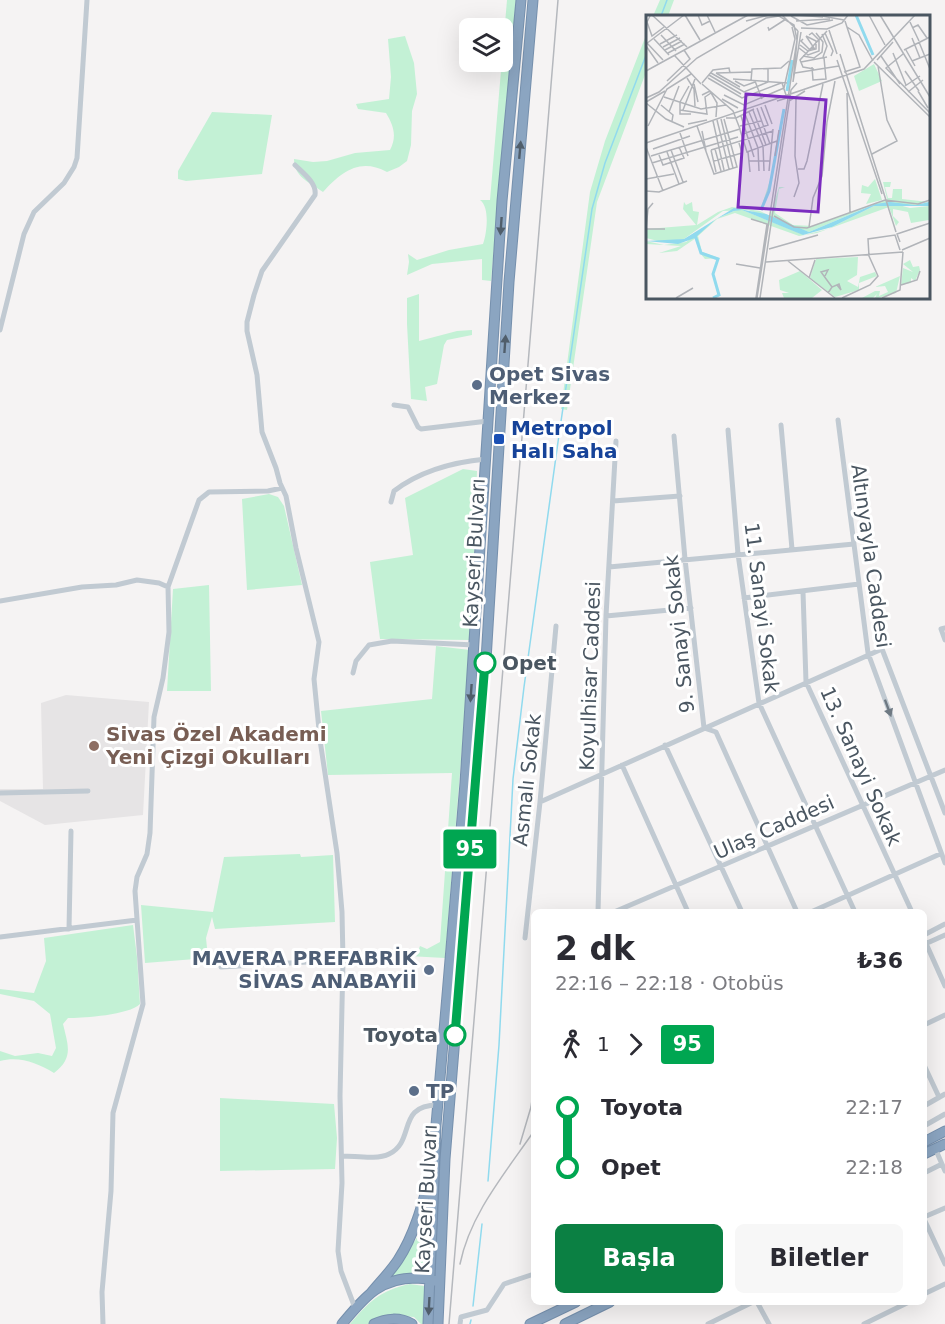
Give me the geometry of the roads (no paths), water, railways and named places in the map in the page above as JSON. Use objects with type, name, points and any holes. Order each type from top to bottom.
[{"type":"highway","name":"Kayseri Bulvarı","points":[[438,1324],[435,1281],[435,1158],[438,1105],[465,783],[502,201],[521,0]]},
{"type":"highway","name":"Kayseri Bulvarı","points":[[428,1324],[435,1281],[483,693],[509,282],[532,0]]},
{"type":"highway","points":[[927,1140],[945,1131]]},
{"type":"highway","points":[[927,1152],[945,1144]]},
{"type":"highway","points":[[342,1324],[396,1263],[420,1210],[435,1158]]},
{"type":"highway","points":[[371,1293],[382,1285],[395,1281],[435,1281]]},
{"type":"highway","points":[[530,1324],[570,1305]]},
{"type":"highway","points":[[565,1324],[604,1305]]},
{"type":"highway","points":[[374,1324],[382,1320],[397,1319],[412,1324]]},
{"type":"street","points":[[0,330],[24,234],[34,212],[64,183],[77,158],[87,0]]},
{"type":"street","points":[[295,165],[314,185],[315,195],[262,271],[247,322],[262,432],[289,507],[296,548],[319,642],[314,679],[320,740],[337,853],[343,960],[340,1068],[342,1156],[338,1251],[341,1271],[355,1308]]},
{"type":"street","points":[[394,405],[408,407],[421,429],[488,421]]},
{"type":"street","name":"Altınyayla Caddesi","points":[[838,420],[868,653],[945,863]]},
{"type":"street","points":[[781,425],[792,549]]},
{"type":"street","name":"11. Sanayi Sokak","points":[[728,430],[738,554],[759,703],[854,909]]},
{"type":"street","name":"9. Sanayi Sokak","points":[[675,436],[685,559],[704,728],[716,732],[796,909]]},
{"type":"street","name":"Koyulhisar Caddesi","points":[[598,909],[606,616],[616,441]]},
{"type":"street","points":[[391,502],[394,491],[410,480],[453,463],[486,459]]},
{"type":"street","points":[[103,1324],[102,1292],[111,1191],[113,1113],[143,1004],[135,891],[136,877],[147,854],[150,833],[154,717],[163,678],[169,632],[168,587],[191,517],[204,495],[210,492],[268,491],[282,488]]},
{"type":"street","points":[[613,501],[680,496]]},
{"type":"street","points":[[609,567],[854,544]]},
{"type":"street","points":[[0,601],[137,580],[149,580],[168,587]]},
{"type":"street","points":[[744,598],[859,584]]},
{"type":"street","name":"13. Sanayi Sokak","points":[[803,592],[806,682],[911,909]]},
{"type":"street","points":[[606,616],[691,608]]},
{"type":"street","name":"Asmalı Sokak","points":[[525,938],[556,626]]},
{"type":"street","points":[[943,628],[945,640]]},
{"type":"street","points":[[352,674],[356,661],[369,645],[392,641],[474,645]]},
{"type":"street","name":"Altınyayla Caddesi","points":[[868,653],[882,649],[945,813]]},
{"type":"street","points":[[540,802],[868,653]]},
{"type":"street","points":[[666,746],[741,909]]},
{"type":"street","points":[[622,765],[687,909]]},
{"type":"street","name":"Ulaş Caddesi","points":[[622,909],[945,770]]},
{"type":"street","points":[[0,793],[88,791]]},
{"type":"street","points":[[69,929],[71,831]]},
{"type":"street","points":[[817,909],[940,854]]},
{"type":"street","points":[[0,937],[137,920]]},
{"type":"street","points":[[927,938],[945,924]]},
{"type":"street","points":[[927,940],[945,935]]},
{"type":"street","points":[[927,945],[945,986]]},
{"type":"street","points":[[221,967],[343,960]]},
{"type":"street","points":[[927,1024],[945,1015]]},
{"type":"street","points":[[927,1071],[939,1097]]},
{"type":"street","points":[[927,1104],[945,1094]]},
{"type":"street","points":[[342,1156],[389,1154],[397,1148],[412,1114],[418,1108],[438,1105]]},
{"type":"street","points":[[927,1124],[945,1114]]},
{"type":"street","points":[[935,1148],[945,1171]]},
{"type":"street","points":[[927,1172],[942,1164]]},
{"type":"street","points":[[927,1217],[945,1208]]},
{"type":"street","points":[[927,1225],[945,1264]]},
{"type":"street","points":[[460,1324],[461,1317],[487,1310],[504,1284],[531,1275]]},
{"type":"street","points":[[927,1293],[943,1285],[945,1294]]},
{"type":"street","points":[[708,1324],[749,1305]]},
{"type":"street","points":[[757,1305],[769,1324]]},
{"type":"street","points":[[864,1324],[903,1305]]},
{"type":"waterway","points":[[661,15],[667,0]]},
{"type":"waterway","points":[[488,1181],[499,1045],[513,779],[558,442],[592,209],[605,163],[646,55]]},
{"type":"waterway","points":[[473,1306],[482,1224]]},
{"type":"waterway","points":[[470,1324],[471,1320]]},
{"type":"railway","points":[[449,1324],[558,0]]},
{"type":"railway","points":[[520,1144],[531,1107]]},
{"type":"railway","points":[[460,1264],[480,1211],[531,1135]]},
{"type":"place","name":"Opet Sivas Merkez","points":[[477,385]]},
{"type":"place","name":"Metropol Halı Saha","points":[[499,439]]},
{"type":"place","name":"Opet","points":[[485,663]]},
{"type":"place","name":"Sivas Özel Akademi Yeni Çizgi Okulları","points":[[94,746]]},
{"type":"place","name":"MAVERA PREFABRİK SİVAS ANABAYİİ","points":[[429,970]]},
{"type":"place","name":"Toyota","points":[[455,1035]]},
{"type":"place","name":"TP","points":[[414,1091]]}]
